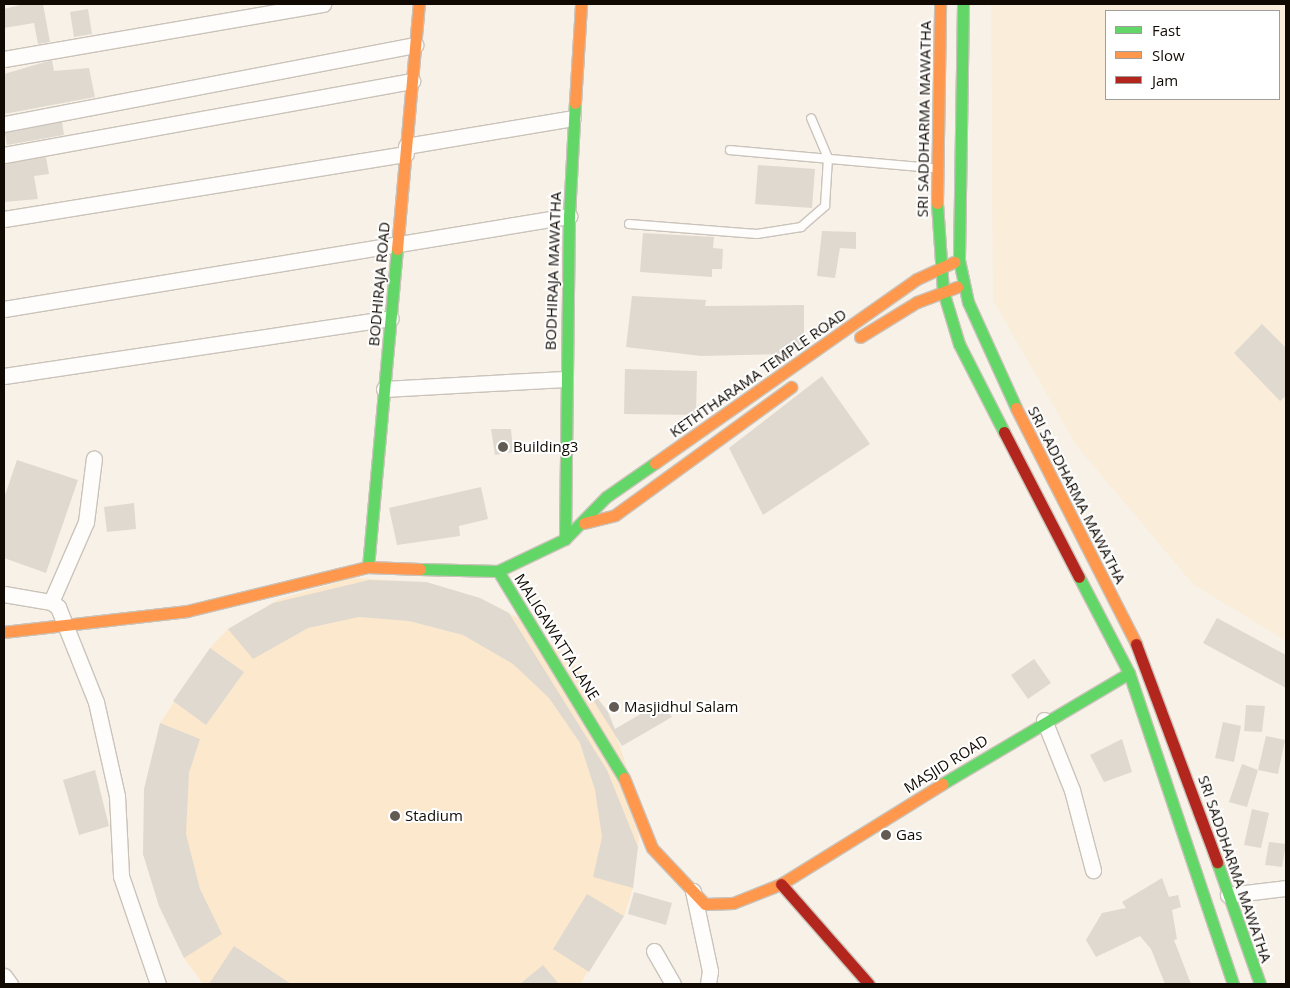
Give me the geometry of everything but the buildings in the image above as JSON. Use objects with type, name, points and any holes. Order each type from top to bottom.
[{"type":"main road","name":"BODHIRAJA ROAD","points":[[368,567],[419,4]]},
{"type":"main road","name":"BODHIRAJA MAWATHA","points":[[565,538],[568,216],[581,4]]},
{"type":"main road","name":"SRI SADDHARMA MAWATHA","points":[[940,4],[937,168],[939,267],[943,291],[959,344],[1129,673],[1233,984]]},
{"type":"main road","name":"SRI SADDHARMA MAWATHA","points":[[963,4],[959,260],[964,285],[996,369],[1146,663],[1260,984]]},
{"type":"main road","name":"KETHTHARAMA TEMPLE ROAD","points":[[4,632],[63,628],[187,611],[368,567],[498,571],[565,538],[584,524],[606,497],[939,267],[959,260]]},
{"type":"main road","name":"KETHTHARAMA TEMPLE ROAD","points":[[850,344],[896,312],[943,291],[964,285]]},
{"type":"main road","name":"KETHTHARAMA TEMPLE ROAD","points":[[584,524],[616,515],[806,375],[802,362]]},
{"type":"main road","points":[[676,449],[683,466]]},
{"type":"main road","name":"MALIGAWATTA LANE","points":[[498,571],[618,764],[652,848],[705,904],[733,903],[781,884]]},
{"type":"main road","name":"MASJID ROAD","points":[[781,884],[1044,720],[1129,673]]},
{"type":"main road","points":[[781,884],[869,984]]},
{"type":"street","points":[[4,58],[323,4]]},
{"type":"street","points":[[4,124],[415,45]]},
{"type":"street","points":[[4,155],[412,81]]},
{"type":"street","points":[[4,219],[406,150],[573,118]]},
{"type":"street","points":[[4,308],[397,246],[568,216]]},
{"type":"street","points":[[4,376],[391,318]]},
{"type":"street","points":[[384,388],[565,379]]},
{"type":"street","points":[[51,602],[86,522],[94,458]]},
{"type":"street","points":[[4,594],[51,602],[58,607],[63,628],[96,702],[117,796],[121,876],[158,984]]},
{"type":"street","points":[[1044,720],[1072,790],[1093,870]]},
{"type":"street","points":[[1228,896],[1286,888]]},
{"type":"street","points":[[693,891],[710,971],[708,984]]},
{"type":"street","points":[[654,952],[672,984]]},
{"type":"street","points":[[4,976],[10,984]]},
{"type":"lane","points":[[630,224],[757,234],[801,227],[825,206],[828,158],[811,118]]},
{"type":"lane","points":[[730,150],[937,168]]},
{"type":"shaded area","points":[[991,4],[1286,4],[1286,641],[1193,584],[1076,445],[993,300]]},
{"type":"shaded area","name":"Stadium","points":[[353,578],[426,582],[480,598],[528,623],[578,668],[608,712],[634,788],[639,839],[633,888],[624,916],[580,984],[203,984],[184,958],[159,906],[143,854],[160,723],[210,648],[228,629],[279,599]]},
{"type":"traffic: fast","points":[[963,4],[959,260],[968,302],[1016,408]]},
{"type":"traffic: fast","points":[[565,539],[569,216],[575,103]]},
{"type":"traffic: fast","points":[[937,203],[943,291],[959,344],[1004,432]]},
{"type":"traffic: fast","points":[[368,567],[397,249]]},
{"type":"traffic: fast","points":[[420,569],[498,571],[565,539],[606,497],[655,463]]},
{"type":"traffic: fast","points":[[498,571],[624,778]]},
{"type":"traffic: fast","points":[[1079,577],[1129,673],[1233,984]]},
{"type":"traffic: fast","points":[[942,784],[1129,673]]},
{"type":"traffic: fast","points":[[1217,862],[1260,984]]},
{"type":"traffic: slow","points":[[397,249],[419,4]]},
{"type":"traffic: slow","points":[[575,103],[581,4]]},
{"type":"traffic: slow","points":[[937,203],[940,4]]},
{"type":"traffic: slow","points":[[655,463],[917,279],[954,262]]},
{"type":"traffic: slow","points":[[860,337],[917,302],[957,287]]},
{"type":"traffic: slow","points":[[584,523],[615,515],[791,387]]},
{"type":"traffic: slow","points":[[1016,408],[1136,644]]},
{"type":"traffic: slow","points":[[4,632],[187,611],[368,567],[420,569]]},
{"type":"traffic: slow","points":[[624,778],[652,848],[705,904],[733,903],[781,884],[942,784]]},
{"type":"traffic: jam","points":[[1004,432],[1079,577]]},
{"type":"traffic: jam","points":[[1136,644],[1217,862]]},
{"type":"traffic: jam","points":[[781,884],[869,984]]},
{"type":"place","name":"Building3","points":[[503,447]]},
{"type":"place","name":"Masjidhul Salam","points":[[614,707]]},
{"type":"place","name":"Stadium","points":[[395,816]]},
{"type":"place","name":"Gas","points":[[886,835]]}]
